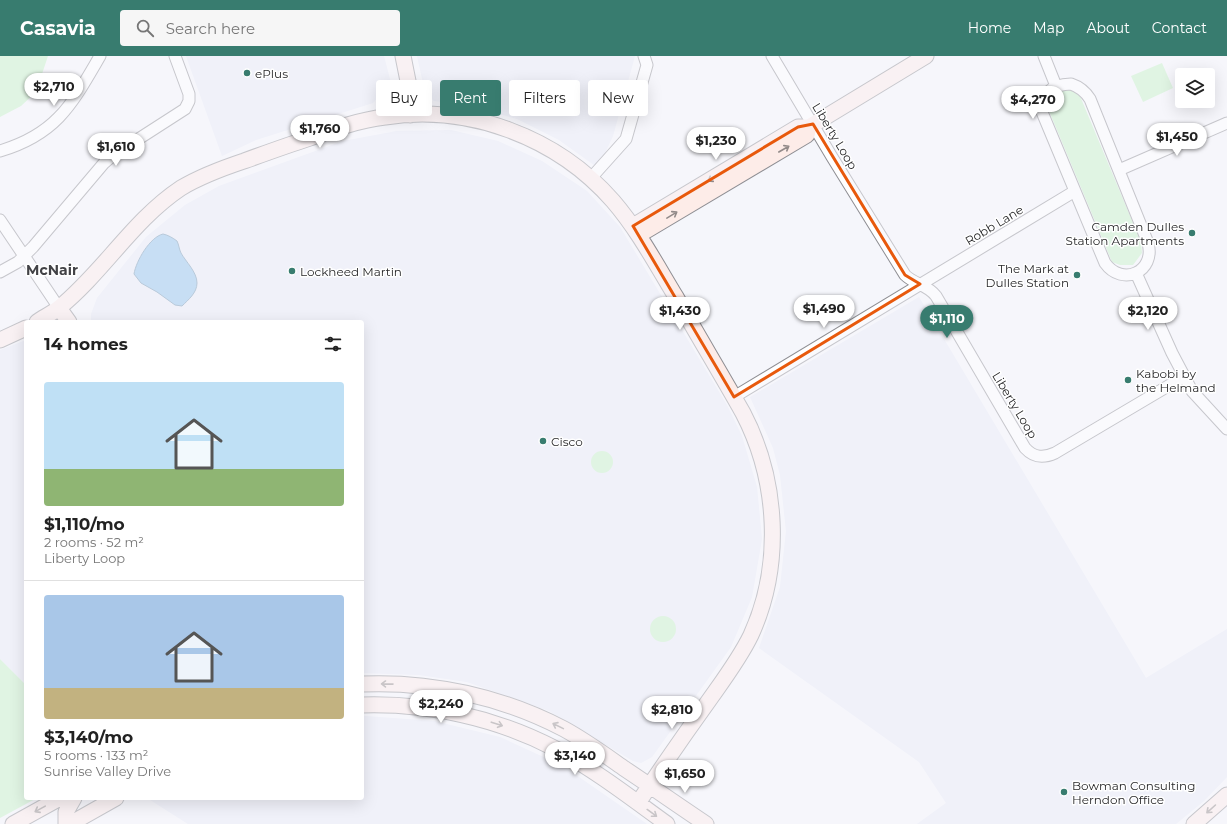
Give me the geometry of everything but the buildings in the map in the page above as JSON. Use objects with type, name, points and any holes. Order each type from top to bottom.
[{"type":"street","points":[[0,151],[16,146],[35,137],[46,130],[60,117],[78,94],[100,56]]},
{"type":"street","points":[[0,272],[18,262],[23,257],[104,163],[112,156],[185,109],[189,101],[188,94],[175,56]]},
{"type":"street","points":[[403,56],[408,80]]},
{"type":"street","points":[[591,178],[621,146],[628,134],[647,65],[644,56]]},
{"type":"street","name":"Liberty Loop","points":[[772,56],[811,125],[905,275],[923,282],[936,296],[1025,448],[1030,454],[1042,457],[1055,453],[1185,376]]},
{"type":"street","points":[[636,231],[798,127],[811,125],[926,56]]},
{"type":"street","points":[[1044,56],[1056,86]]},
{"type":"street","points":[[1071,84],[1079,87],[1085,92],[1090,99],[1119,170],[1150,251],[1149,259],[1142,269],[1136,273],[1123,275],[1108,267],[1102,255],[1042,112],[1043,100],[1047,93],[1056,86],[1071,84]]},
{"type":"street","points":[[432,115],[459,117],[475,120],[529,138],[553,151],[591,178],[613,201],[636,231],[734,397],[756,440],[769,489],[772,513],[772,542],[769,576],[756,622],[738,658],[638,803]]},
{"type":"street","points":[[40,320],[59,308],[89,280],[146,217],[172,195],[197,179],[343,126],[393,116]]},
{"type":"street","points":[[1119,170],[1227,123]]},
{"type":"street","name":"Robb Lane","points":[[923,282],[1075,191]]},
{"type":"street","points":[[0,220],[23,257],[68,320]]},
{"type":"street","points":[[1136,273],[1172,353],[1192,391],[1227,429]]},
{"type":"street","points":[[734,397],[923,282]]},
{"type":"street","points":[[0,340],[24,329]]},
{"type":"street","points":[[364,684],[391,684],[453,691],[509,706],[565,730],[599,750],[706,824]]},
{"type":"street","points":[[364,705],[425,708],[464,715],[502,725],[544,743],[573,759],[667,824]]},
{"type":"street","points":[[1194,824],[1227,795]]},
{"type":"street","points":[[13,824],[56,800]]},
{"type":"street","points":[[66,824],[66,812],[73,800]]},
{"type":"street","points":[[70,824],[86,819],[113,800]]},
{"type":"highlighted area","points":[[813,124],[905,275],[920,284],[734,397],[633,226],[798,127]]},
{"type":"shaded area","points":[[186,56],[384,56],[390,80],[376,80],[376,100],[373,103],[256,140],[222,156]]},
{"type":"shaded area","points":[[417,56],[635,56],[628,80],[588,80],[588,116],[618,116],[613,136],[598,168],[559,140],[517,119],[501,115],[501,80],[440,80],[440,102],[434,101],[432,99],[432,80],[422,80]]},
{"type":"shaded area","points":[[451,130],[498,141],[542,161],[587,191],[620,227],[727,405],[742,436],[757,487],[762,539],[752,597],[731,647],[652,757],[641,763],[633,761],[549,711],[467,682],[419,675],[364,673],[364,320],[91,320],[91,314],[97,298],[146,237],[185,205],[219,186],[343,141],[397,131]]},
{"type":"shaded area","points":[[919,297],[1146,678],[1227,629],[1227,777],[1204,801],[1176,824],[917,824],[946,803],[919,762],[759,648],[780,587],[786,531],[780,475],[773,448],[750,397]]},
{"type":"shaded area","points":[[24,341],[24,683],[0,659],[0,350]]},
{"type":"shaded area","points":[[364,716],[434,721],[500,737],[563,766],[647,824],[188,824],[150,800],[364,800]]},
{"type":"green space","points":[[0,56],[48,56],[36,92],[21,106],[0,117]]},
{"type":"green space","points":[[1162,63],[1173,88],[1143,102],[1131,76]]},
{"type":"green space","points":[[1069,90],[1075,91],[1080,96],[1141,242],[1142,253],[1133,265],[1120,265],[1112,262],[1049,111],[1054,96],[1060,92]]},
{"type":"green space","points":[[602,451],[610,454],[613,462],[610,470],[602,473],[594,470],[591,462],[594,454]]},
{"type":"green space","points":[[663,616],[672,620],[676,629],[672,638],[663,642],[654,638],[650,629],[654,620]]},
{"type":"green space","points":[[0,659],[24,683],[24,800],[33,800],[0,818]]},
{"type":"water","points":[[163,234],[177,241],[181,253],[197,279],[196,290],[182,306],[175,305],[141,283],[134,274],[144,250],[153,240]]},
{"type":"place","name":"ePlus","points":[[247,73]]},
{"type":"place","name":"Camden Dulles Station Apartments","points":[[1192,233]]},
{"type":"place","name":"Lockheed Martin","points":[[292,271]]},
{"type":"place","name":"The Mark at Dulles Station","points":[[1077,275]]},
{"type":"place","name":"Kabobi by the Helmand","points":[[1128,380]]},
{"type":"place","name":"Cisco","points":[[543,441]]},
{"type":"place","name":"Bowman Consulting Herndon Office","points":[[1064,792]]},
{"type":"district","name":"McNair","points":[[52,270]]}]
